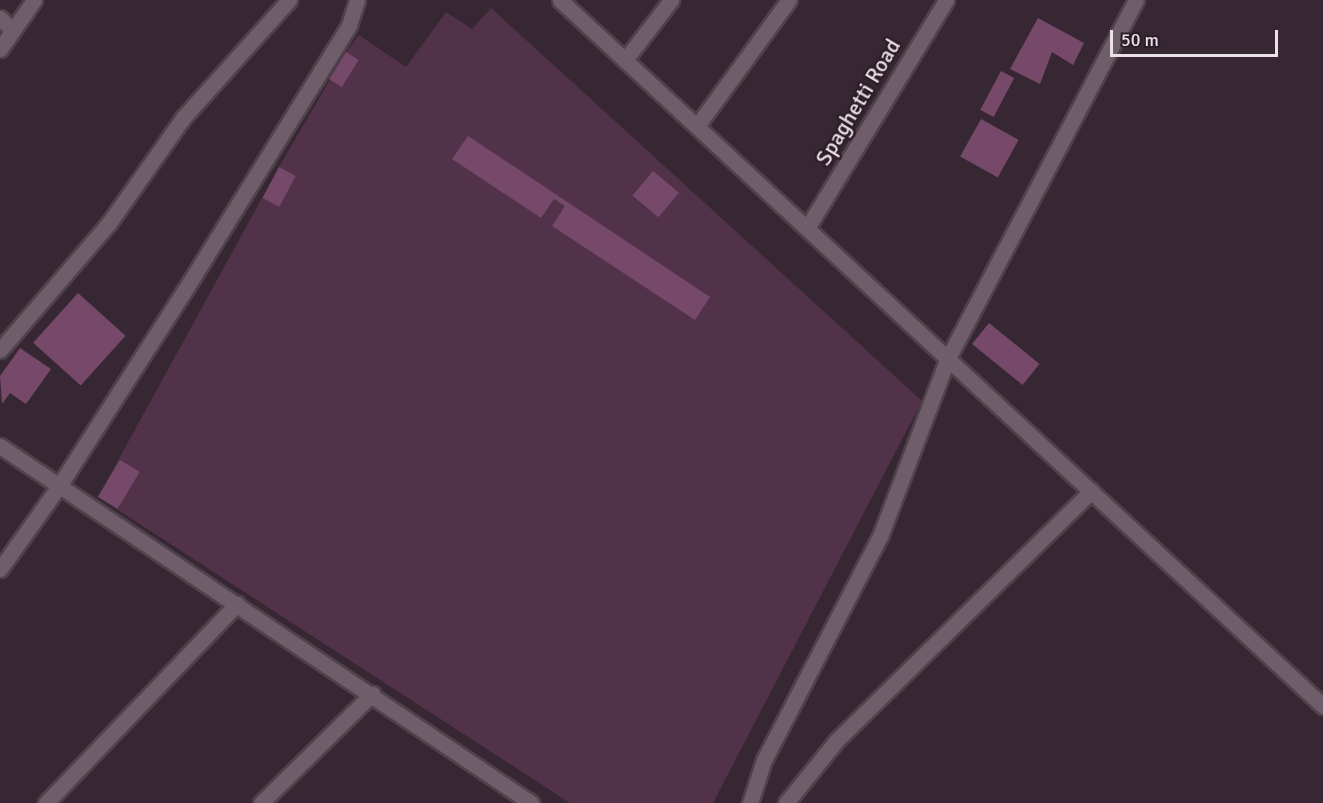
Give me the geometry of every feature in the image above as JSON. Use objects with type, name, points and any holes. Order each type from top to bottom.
[{"type":"street","points":[[0,49],[34,0]]},
{"type":"street","points":[[0,350],[109,223],[183,118],[289,0]]},
{"type":"street","points":[[0,569],[59,486],[185,290],[349,25],[357,0]]},
{"type":"street","points":[[560,0],[1323,706]]},
{"type":"street","points":[[625,60],[670,0]]},
{"type":"street","points":[[697,126],[789,0]]},
{"type":"street","name":"Spaghetti Road","points":[[807,228],[946,0]]},
{"type":"street","points":[[750,803],[764,760],[881,534],[948,358],[1136,0]]},
{"type":"street","points":[[0,18],[13,31]]},
{"type":"street","points":[[0,446],[531,803]]},
{"type":"street","points":[[786,803],[837,740],[1091,491]]},
{"type":"street","points":[[46,803],[237,604]]},
{"type":"street","points":[[261,803],[372,694]]},
{"type":"shaded area","points":[[491,8],[922,401],[713,803],[570,803],[98,497],[279,167],[346,52],[359,35],[406,67],[446,12],[472,29]]},
{"type":"building","points":[[1038,18],[1084,43],[1073,65],[1052,52],[1040,84],[1010,69]]},
{"type":"building","points":[[346,52],[359,60],[342,87],[329,79]]},
{"type":"building","points":[[1001,71],[1014,78],[994,117],[980,110]]},
{"type":"building","points":[[981,119],[1019,140],[998,177],[960,157]]},
{"type":"building","points":[[468,136],[710,297],[695,320],[552,226],[565,206],[554,199],[541,218],[452,159]]},
{"type":"building","points":[[279,167],[296,176],[279,207],[263,198]]},
{"type":"building","points":[[653,171],[679,193],[658,217],[632,196]]},
{"type":"building","points":[[78,293],[126,336],[81,386],[33,343]]},
{"type":"building","points":[[989,323],[1040,364],[1023,385],[972,344]]},
{"type":"building","points":[[20,348],[51,369],[26,404],[10,393],[2,404],[0,376]]},
{"type":"building","points":[[120,460],[140,472],[118,509],[98,497]]}]
